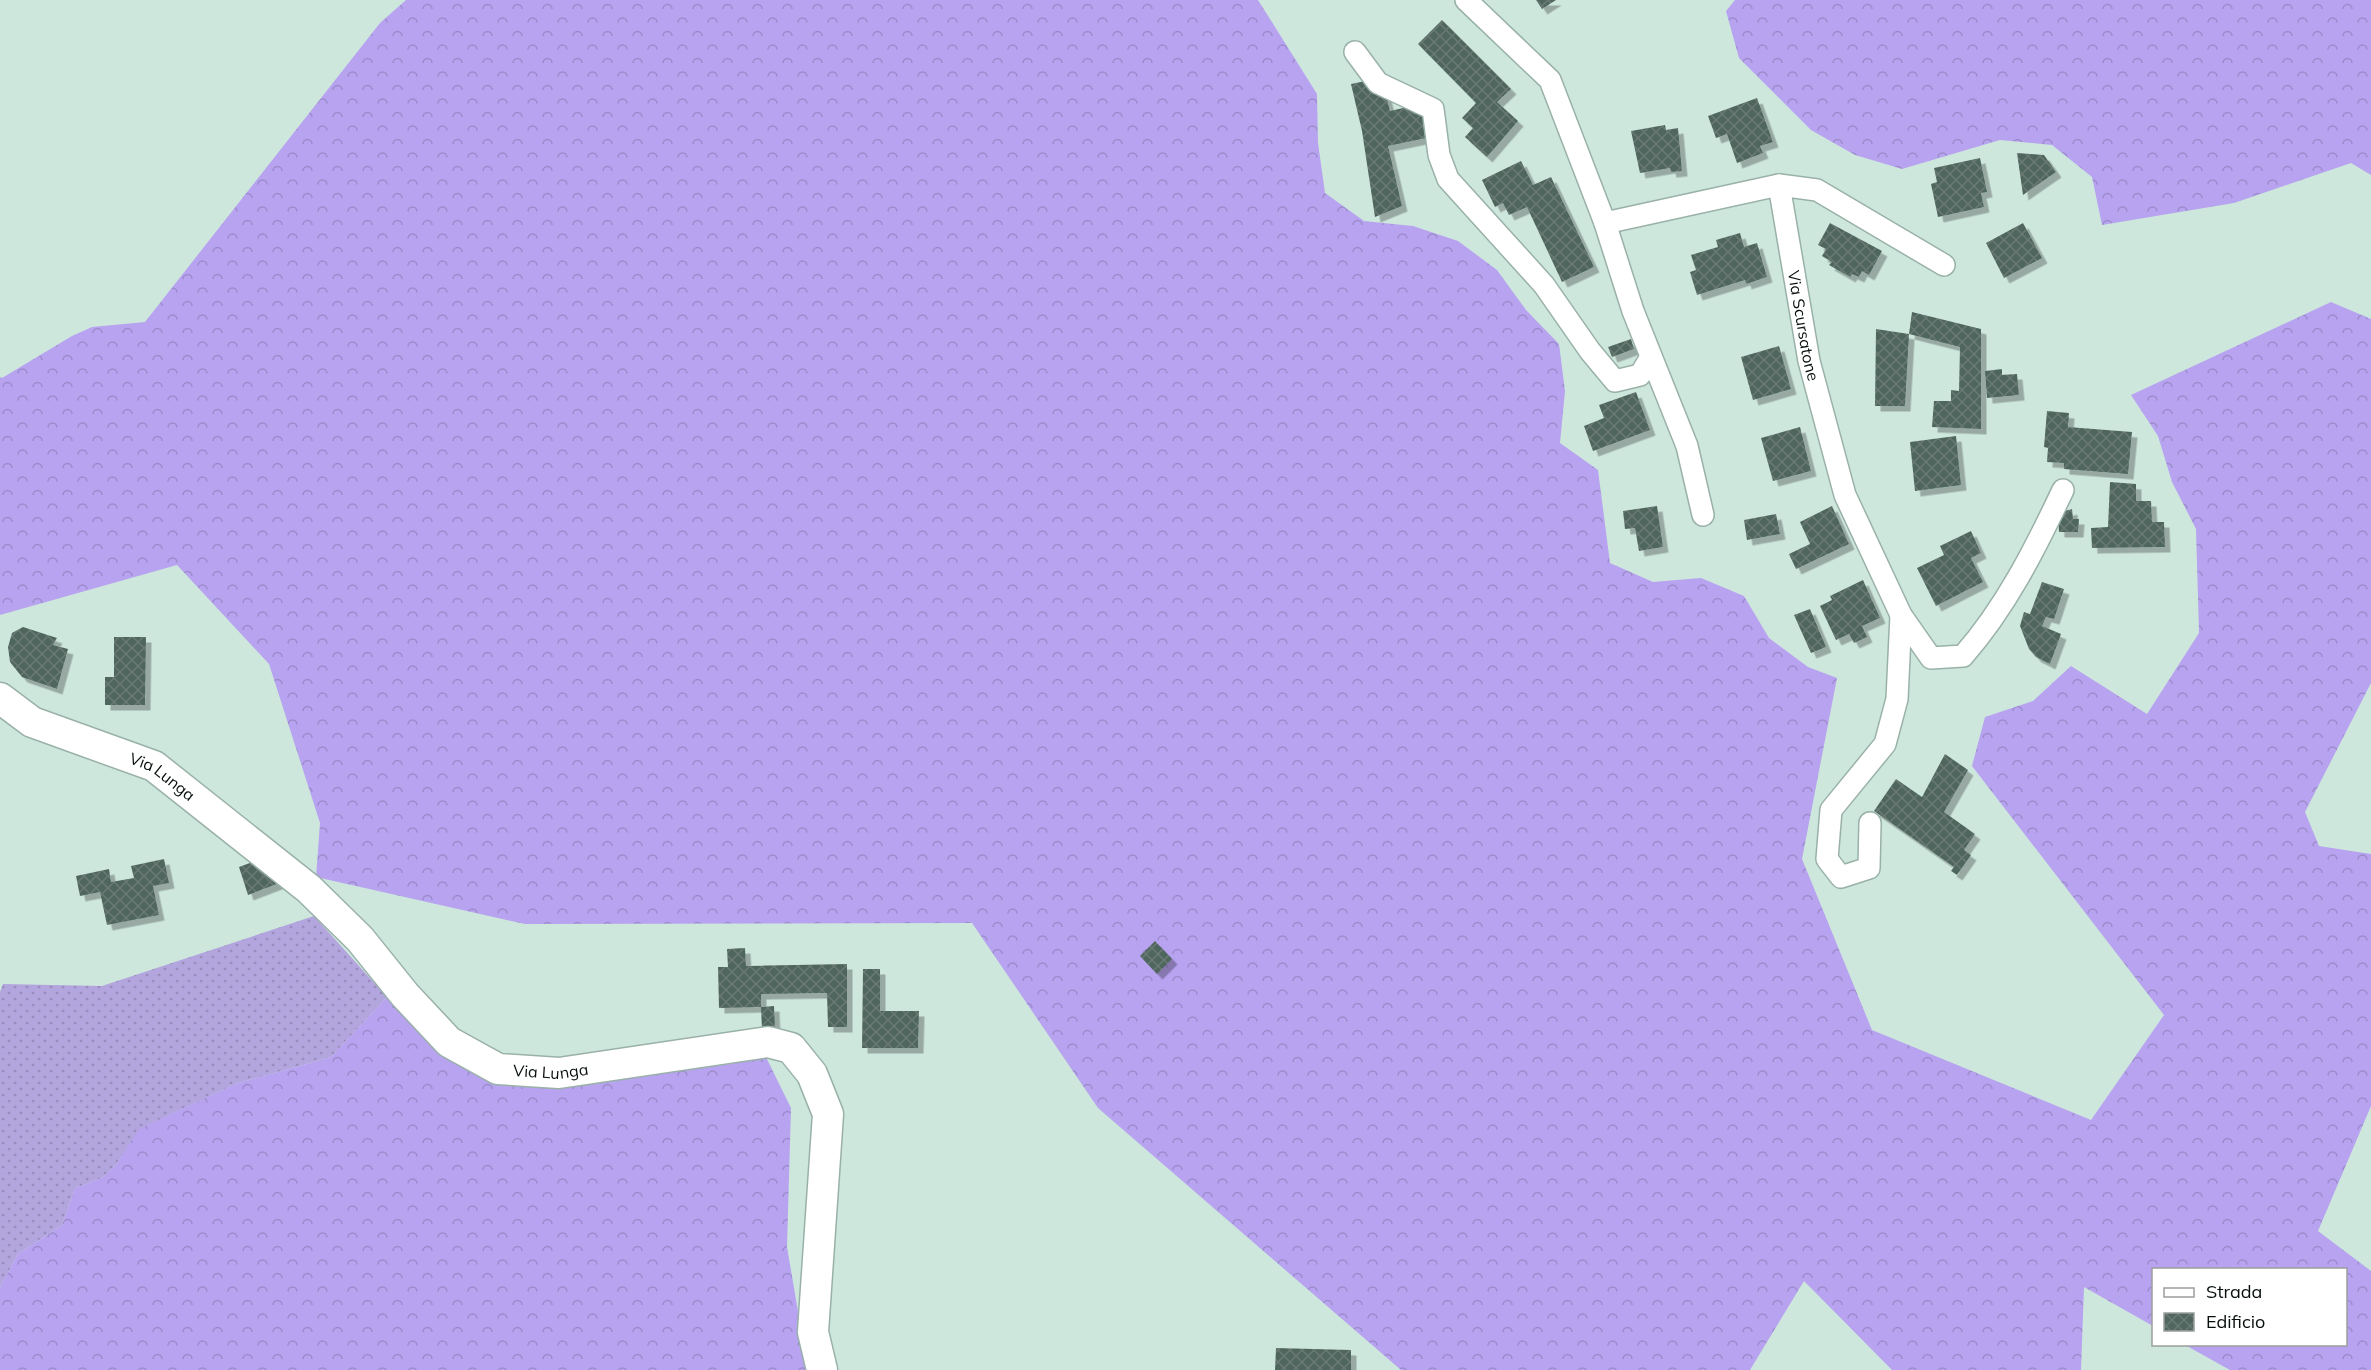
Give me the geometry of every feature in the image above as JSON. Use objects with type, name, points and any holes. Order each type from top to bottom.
[{"type":"street","points":[[1466,0],[1550,80],[1605,223],[1633,311],[1687,446],[1703,515]]},
{"type":"street","points":[[1355,51],[1378,83],[1433,109],[1439,155],[1448,178],[1544,285],[1590,351],[1615,381],[1640,375],[1651,357]]},
{"type":"street","points":[[1605,223],[1779,185],[1817,190],[1944,265]]},
{"type":"street","name":"Via Scursatone","points":[[1779,185],[1809,361],[1845,495],[1901,615],[1931,658],[1963,656],[1991,624],[2040,539],[2063,490]]},
{"type":"street","points":[[1870,823],[1869,868],[1841,877],[1827,859],[1831,810],[1885,744],[1897,699],[1901,615]]},
{"type":"street","name":"Via Lunga","points":[[0,698],[32,722],[154,766],[309,889],[360,939],[405,995],[449,1042],[498,1069],[559,1073],[768,1042],[791,1048],[812,1074],[828,1114],[813,1332],[822,1370]]},
{"type":"shaded area","points":[[314,916],[387,997],[331,1057],[235,1084],[140,1129],[115,1166],[102,1178],[75,1188],[62,1225],[18,1254],[0,1287],[0,992],[3,984],[102,986]]},
{"type":"green space","points":[[406,0],[1258,0],[1317,94],[1318,143],[1325,193],[1364,221],[1413,226],[1458,241],[1497,270],[1526,310],[1559,344],[1565,391],[1560,443],[1598,470],[1610,563],[1653,582],[1701,578],[1744,596],[1769,638],[1808,667],[1837,678],[1802,859],[1872,1030],[2091,1120],[2164,1015],[1972,766],[1985,717],[2033,701],[2071,666],[2147,714],[2199,633],[2196,529],[2172,482],[2158,436],[2131,395],[2331,302],[2371,319],[2371,683],[2305,812],[2319,846],[2371,854],[2371,1106],[2318,1231],[2371,1271],[2371,1370],[2230,1370],[2187,1346],[2347,1346],[2347,1268],[2152,1268],[2152,1325],[2084,1287],[2081,1370],[1892,1370],[1804,1281],[1750,1370],[1401,1370],[1098,1108],[972,923],[525,924],[316,877],[320,823],[269,664],[177,565],[0,615],[0,377],[2,378],[72,336],[92,327],[145,322],[380,23]]},
{"type":"green space","points":[[1735,0],[2371,0],[2371,175],[2351,163],[2234,203],[2102,225],[2092,177],[2052,145],[2000,140],[1902,169],[1855,155],[1811,130],[1739,58],[1726,11]]},
{"type":"green space","points":[[387,997],[411,1024],[476,1062],[761,1047],[791,1108],[787,1247],[808,1370],[0,1370],[0,1287],[18,1254],[62,1225],[75,1188],[102,1178],[115,1166],[139,1129],[235,1084],[331,1057]]},
{"type":"building","points":[[1536,0],[1556,0],[1542,9]]},
{"type":"building","points":[[1442,20],[1511,89],[1497,102],[1518,121],[1487,157],[1465,137],[1473,128],[1462,118],[1476,103],[1418,44]]},
{"type":"building","points":[[1370,80],[1373,93],[1385,91],[1390,111],[1412,106],[1414,114],[1426,111],[1431,137],[1388,146],[1402,206],[1375,217],[1362,131],[1351,84]]},
{"type":"building","points":[[1757,98],[1773,142],[1760,146],[1763,153],[1737,163],[1727,134],[1716,138],[1708,116]]},
{"type":"building","points":[[1665,125],[1666,130],[1678,128],[1682,171],[1671,172],[1670,168],[1640,173],[1631,131]]},
{"type":"building","points":[[2017,153],[2044,155],[2056,172],[2023,195]]},
{"type":"building","points":[[1980,158],[1987,192],[1981,193],[1984,207],[1938,217],[1931,184],[1937,182],[1934,168]]},
{"type":"building","points":[[1521,161],[1533,185],[1551,177],[1594,267],[1562,282],[1527,207],[1509,215],[1503,203],[1495,207],[1482,180]]},
{"type":"building","points":[[1830,223],[1882,251],[1869,275],[1862,271],[1859,277],[1852,274],[1850,277],[1829,265],[1832,262],[1822,256],[1826,249],[1818,245]]},
{"type":"building","points":[[2023,223],[2042,258],[2004,278],[1986,243]]},
{"type":"building","points":[[1740,233],[1744,247],[1757,243],[1767,277],[1746,284],[1745,280],[1697,295],[1690,272],[1696,270],[1691,255],[1718,247],[1716,240]]},
{"type":"building","points":[[1912,312],[1981,329],[1981,429],[1932,427],[1934,401],[1951,401],[1951,390],[1959,391],[1960,347],[1909,334]]},
{"type":"building","points":[[1876,329],[1909,334],[1905,406],[1875,406]]},
{"type":"building","points":[[1631,339],[1634,349],[1612,357],[1608,347]]},
{"type":"building","points":[[1779,346],[1791,389],[1753,400],[1741,357]]},
{"type":"building","points":[[2002,369],[2002,375],[2017,374],[2019,395],[1987,398],[1985,371]]},
{"type":"building","points":[[1636,392],[1650,430],[1593,451],[1584,426],[1604,418],[1599,405]]},
{"type":"building","points":[[2047,411],[2069,413],[2068,427],[2132,432],[2128,474],[2064,469],[2064,463],[2047,462],[2048,448],[2044,447]]},
{"type":"building","points":[[1800,427],[1811,471],[1773,481],[1761,438]]},
{"type":"building","points":[[1956,436],[1961,485],[1915,491],[1910,442]]},
{"type":"building","points":[[2110,482],[2136,484],[2136,501],[2151,501],[2152,522],[2164,522],[2165,547],[2092,548],[2091,528],[2108,527]]},
{"type":"building","points":[[1657,506],[1663,547],[1639,551],[1635,528],[1625,529],[1623,511]]},
{"type":"building","points":[[1832,506],[1849,544],[1796,569],[1789,554],[1810,544],[1800,522]]},
{"type":"building","points":[[2072,509],[2073,519],[2079,519],[2078,532],[2059,532],[2058,513]]},
{"type":"building","points":[[1776,514],[1780,534],[1747,540],[1744,520]]},
{"type":"building","points":[[1971,531],[1981,553],[1971,558],[1983,582],[1936,606],[1917,568],[1944,555],[1940,546]]},
{"type":"building","points":[[1863,580],[1880,618],[1862,626],[1867,637],[1854,643],[1849,634],[1836,640],[1820,606],[1832,600],[1830,596]]},
{"type":"building","points":[[2042,582],[2064,589],[2054,619],[2046,617],[2042,626],[2061,634],[2050,664],[2036,657],[2029,649],[2020,626],[2024,612],[2030,614]]},
{"type":"building","points":[[1810,609],[1826,647],[1811,653],[1794,615]]},
{"type":"building","points":[[23,627],[57,638],[53,645],[68,649],[57,689],[22,677],[10,662],[8,647],[12,633]]},
{"type":"building","points":[[114,637],[146,637],[145,705],[105,705],[105,677],[114,677]]},
{"type":"building","points":[[1945,754],[1968,770],[1944,812],[1975,834],[1964,850],[1971,855],[1957,875],[1951,871],[1954,867],[1874,811],[1896,779],[1922,797]]},
{"type":"building","points":[[164,859],[169,883],[153,886],[159,915],[107,925],[100,892],[80,896],[76,876],[109,869],[111,882],[134,878],[131,866]]},
{"type":"building","points":[[261,859],[287,880],[248,895],[239,867]]},
{"type":"building","points":[[1155,941],[1172,959],[1157,974],[1140,956]]},
{"type":"building","points":[[745,948],[746,966],[847,964],[847,1027],[828,1027],[827,993],[761,994],[761,1007],[719,1008],[718,967],[728,967],[727,949]]},
{"type":"building","points":[[863,969],[880,969],[880,1011],[919,1011],[918,1048],[862,1048]]},
{"type":"building","points":[[774,1006],[775,1028],[762,1029],[761,1007]]},
{"type":"building","points":[[1276,1348],[1351,1350],[1351,1370],[1275,1370]]}]
